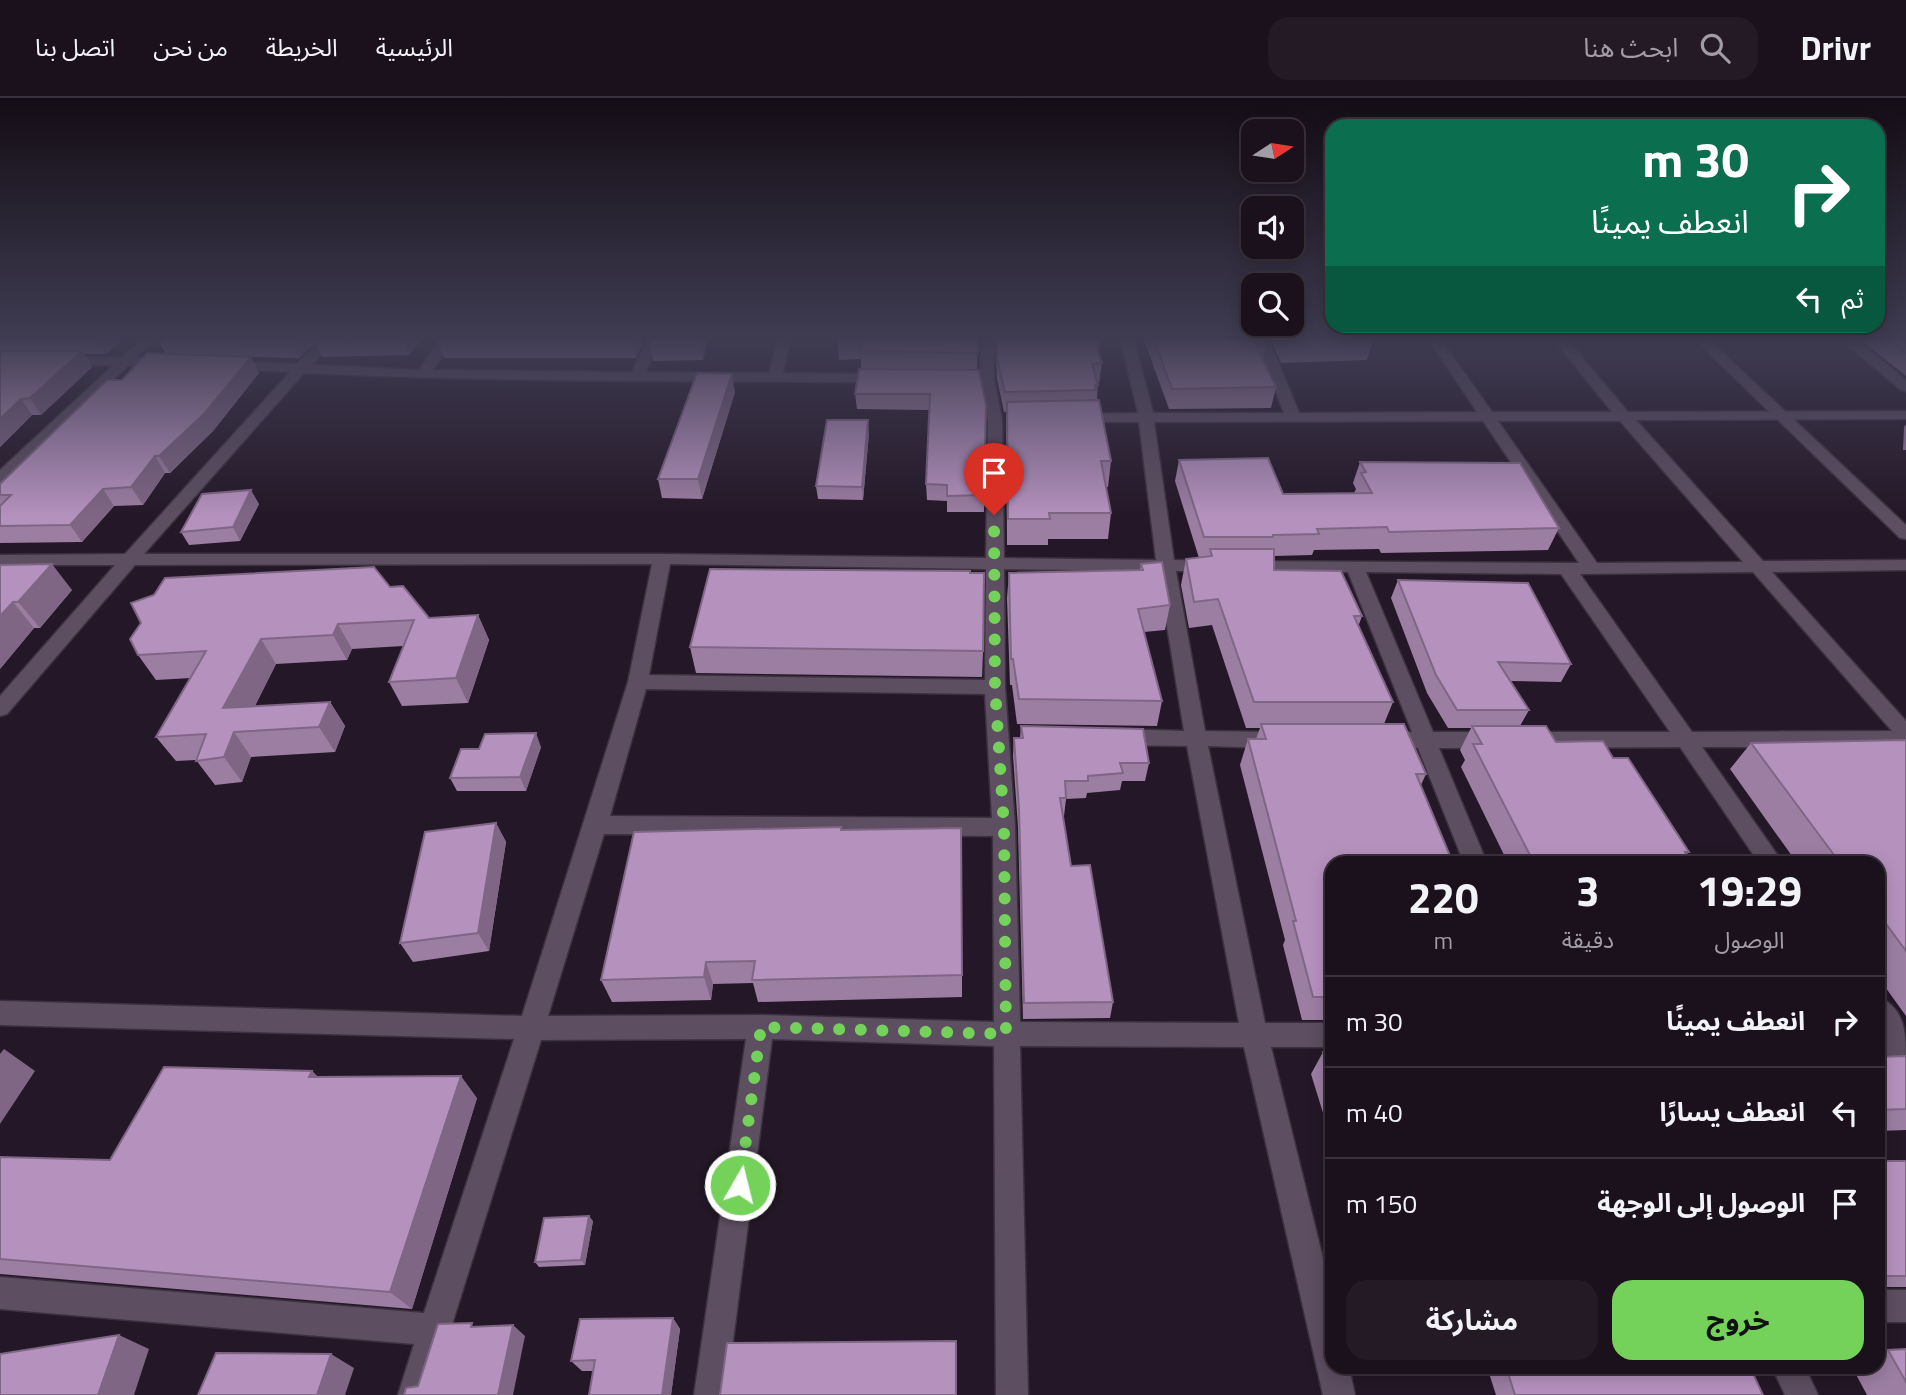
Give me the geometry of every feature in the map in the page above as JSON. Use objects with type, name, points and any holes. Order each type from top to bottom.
[{"type":"street","points":[[0,479],[84,398]]},
{"type":"street","points":[[0,709],[275,398]]},
{"type":"street","points":[[991,398],[1002,420],[993,563],[995,687],[1004,827],[1013,1395]]},
{"type":"street","points":[[1141,398],[1166,566],[1196,739],[1254,1033],[1325,1302]]},
{"type":"street","points":[[1286,398],[1293,416]]},
{"type":"street","points":[[1474,398],[1592,569]]},
{"type":"street","points":[[1608,398],[1906,734]]},
{"type":"street","points":[[1764,398],[1906,534]]},
{"type":"street","points":[[1064,418],[1906,415]]},
{"type":"street","points":[[414,1395],[432,1330],[596,825],[638,682],[662,559]]},
{"type":"street","points":[[0,560],[662,559],[1592,569],[1906,565]]},
{"type":"street","points":[[1354,566],[1428,741],[1472,856]]},
{"type":"street","points":[[1566,568],[1768,856]]},
{"type":"street","points":[[638,682],[995,687]]},
{"type":"street","points":[[998,733],[1024,734]]},
{"type":"street","points":[[1090,736],[1291,740]]},
{"type":"street","points":[[1360,740],[1906,740]]},
{"type":"street","points":[[596,825],[1004,827]]},
{"type":"street","points":[[0,1013],[532,1028],[761,1027],[1006,1034],[1325,1035]]},
{"type":"street","points":[[1885,1019],[1906,1048]]},
{"type":"street","points":[[710,1395],[761,1027]]},
{"type":"street","points":[[1885,1047],[1906,1048]]},
{"type":"street","points":[[0,1293],[432,1330]]},
{"type":"street","points":[[1885,1306],[1906,1306]]},
{"type":"street","points":[[1334,1374],[1339,1395]]},
{"type":"street","points":[[1792,1374],[1802,1395]]},
{"type":"building","points":[[0,398],[31,398],[21,399],[0,419]]},
{"type":"building","points":[[89,398],[218,398],[204,414],[159,456],[155,456],[131,487],[103,489],[70,525],[0,526],[0,506],[11,495],[0,495],[0,484]]},
{"type":"building","points":[[688,398],[724,398],[698,479],[658,479]]},
{"type":"building","points":[[930,398],[985,398],[984,495],[947,496],[947,485],[926,484]]},
{"type":"building","points":[[1099,400],[1111,461],[1101,461],[1111,513],[1049,513],[1050,519],[1008,519],[1007,402]]},
{"type":"building","points":[[827,420],[868,420],[862,487],[816,486]]},
{"type":"building","points":[[1268,458],[1283,494],[1372,493],[1361,473],[1366,472],[1360,462],[1520,463],[1559,528],[1389,532],[1387,527],[1317,529],[1319,534],[1273,537],[1204,537],[1179,460]]},
{"type":"building","points":[[251,490],[233,527],[181,532],[202,494]]},
{"type":"building","points":[[1210,549],[1274,549],[1274,570],[1341,571],[1362,616],[1354,616],[1393,702],[1254,702],[1218,599],[1194,602],[1186,559],[1212,556]]},
{"type":"building","points":[[1162,562],[1170,605],[1138,609],[1162,701],[1019,699],[1011,659],[1009,573],[1143,570],[1141,564]]},
{"type":"building","points":[[52,564],[18,602],[13,602],[0,616],[0,565]]},
{"type":"building","points":[[374,567],[390,587],[403,586],[429,618],[478,615],[456,678],[389,682],[414,620],[338,624],[333,635],[261,639],[223,708],[330,702],[319,727],[234,732],[224,757],[196,761],[206,734],[156,737],[206,651],[138,655],[130,639],[141,623],[131,603],[154,595],[165,578]]},
{"type":"building","points":[[710,569],[984,573],[983,651],[690,647]]},
{"type":"building","points":[[1398,580],[1528,583],[1571,664],[1498,662],[1529,710],[1457,710],[1436,675]]},
{"type":"building","points":[[1261,724],[1404,724],[1426,774],[1416,774],[1450,856],[1325,856],[1325,997],[1313,997],[1248,739],[1266,739]]},
{"type":"building","points":[[1021,726],[1143,729],[1149,763],[1120,763],[1123,773],[1088,776],[1088,781],[1065,781],[1066,798],[1060,798],[1071,866],[1090,865],[1113,1002],[1024,1003],[1019,809],[1014,738],[1023,738]]},
{"type":"building","points":[[1472,726],[1546,726],[1556,742],[1603,741],[1613,758],[1628,758],[1689,852],[1685,852],[1687,856],[1530,856],[1473,744],[1482,744]]},
{"type":"building","points":[[536,733],[520,777],[450,778],[461,749],[479,749],[485,734]]},
{"type":"building","points":[[1906,740],[1906,951],[1885,922],[1885,856],[1835,856],[1751,743]]},
{"type":"building","points":[[496,823],[478,933],[400,943],[425,832]]},
{"type":"building","points":[[841,827],[841,830],[961,828],[962,975],[752,980],[755,961],[706,962],[704,977],[601,980],[634,832]]},
{"type":"building","points":[[1906,1056],[1906,1109],[1885,1110],[1885,1057]]},
{"type":"building","points":[[164,1067],[312,1071],[309,1077],[461,1076],[390,1292],[0,1259],[0,1157],[110,1160]]},
{"type":"building","points":[[1885,1161],[1906,1161],[1906,1276],[1885,1276]]},
{"type":"building","points":[[589,1216],[581,1260],[535,1262],[544,1218]]},
{"type":"building","points":[[673,1318],[662,1395],[589,1395],[595,1360],[571,1361],[580,1319]]},
{"type":"building","points":[[472,1323],[471,1327],[513,1325],[498,1395],[404,1395],[406,1388],[418,1386],[438,1324]]},
{"type":"building","points":[[119,1335],[98,1395],[0,1395],[0,1354]]},
{"type":"building","points":[[956,1341],[956,1395],[720,1395],[727,1343]]},
{"type":"building","points":[[1906,1349],[1906,1382],[1888,1350]]},
{"type":"building","points":[[216,1353],[331,1354],[317,1395],[198,1395]]},
{"type":"building","points":[[1508,1374],[1753,1374],[1763,1395],[1515,1395]]},
{"type":"route","points":[[740,1185],[761,1027],[1006,1034],[1004,827],[995,687],[994,515]]}]
